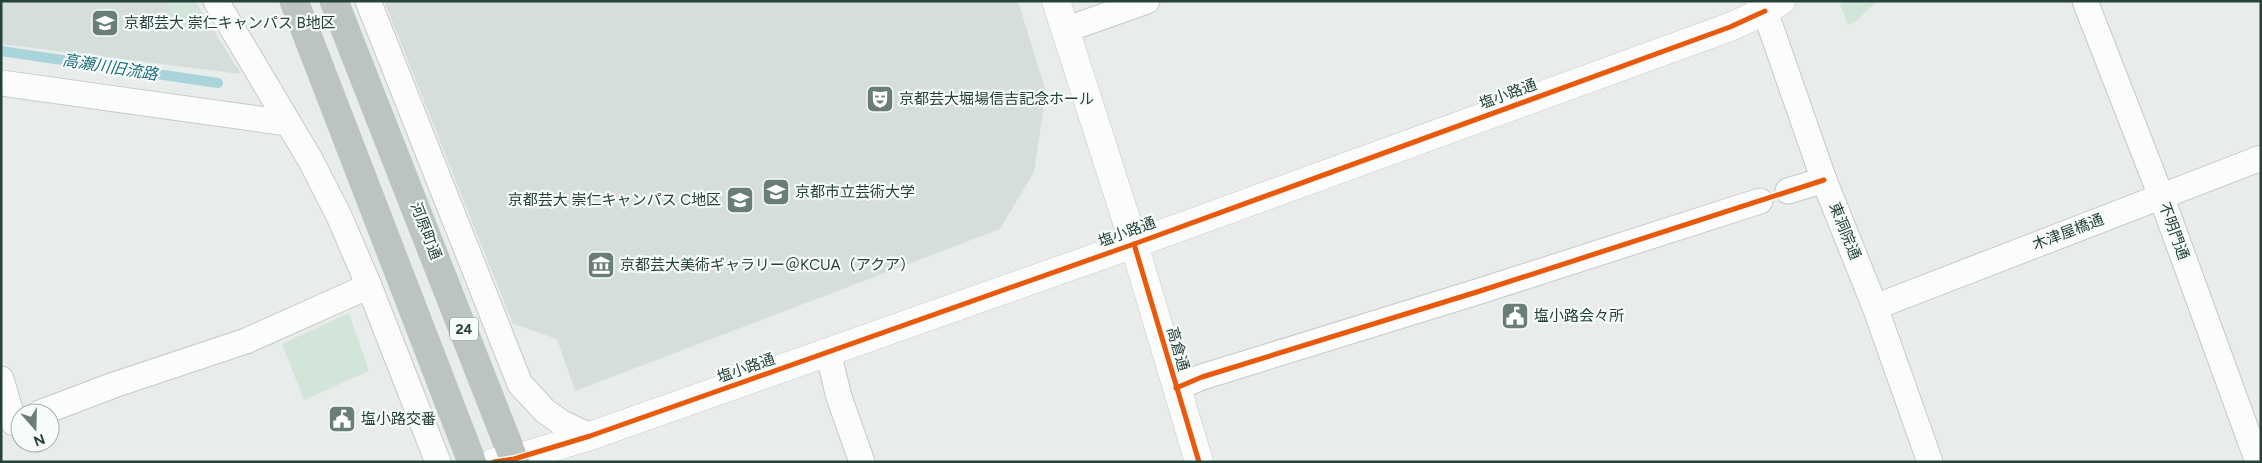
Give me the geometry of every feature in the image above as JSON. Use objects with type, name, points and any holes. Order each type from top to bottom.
[{"type":"highway","points":[[294,1],[472,462]]},
{"type":"highway","name":"河原町通","points":[[334,1],[508,461]]},
{"type":"main road","name":"高倉通","points":[[1056,1],[1134,244],[1199,462]]},
{"type":"main road","name":"塩小路通","points":[[508,461],[590,436],[1134,244],[1730,27],[1768,5]]},
{"type":"street","points":[[216,1],[311,161],[339,216],[369,286],[438,462]]},
{"type":"street","points":[[368,1],[520,384],[545,411],[562,423],[590,436]]},
{"type":"street","points":[[1065,30],[1147,1]]},
{"type":"street","name":"不明門通","points":[[2085,1],[2161,196],[2258,462]]},
{"type":"street","name":"東洞院通","points":[[1768,5],[1824,180],[1875,307],[1930,462]]},
{"type":"street","points":[[1,83],[287,123]]},
{"type":"street","name":"木津屋橋通","points":[[1875,307],[2261,158]]},
{"type":"street","points":[[1788,191],[1824,180]]},
{"type":"street","points":[[1176,388],[1202,377],[1480,291],[1760,201]]},
{"type":"street","points":[[60,405],[114,385],[246,341],[369,286]]},
{"type":"street","points":[[828,352],[839,397],[862,462]]},
{"type":"street","points":[[1,379],[10,416]]},
{"type":"shaded area","name":"京都芸大 崇仁キャンパス B地区","points":[[1,1],[195,1],[241,74],[1,44]]},
{"type":"shaded area","name":"京都芸大 崇仁キャンパス C地区","points":[[384,1],[1018,1],[1046,92],[1034,172],[1000,229],[575,391],[557,339],[513,324]]},
{"type":"green space","points":[[176,1],[194,1],[209,29],[204,33],[181,30],[168,4]]},
{"type":"green space","points":[[1845,1],[1877,1],[1854,23],[1848,25],[1840,4]]},
{"type":"green space","points":[[349,313],[369,371],[304,400],[282,344]]},
{"type":"waterway","name":"高瀬川旧流路","points":[[1,51],[218,83]]},
{"type":"cycle path","points":[[494,462],[514,459],[590,436],[1134,244],[1730,27],[1765,11]]},
{"type":"cycle path","points":[[1176,388],[1202,377],[1480,291],[1824,180]]},
{"type":"cycle path","points":[[1134,244],[1199,462]]},
{"type":"place","name":"京都芸大 崇仁キャンパス B地区","points":[[105,23]]},
{"type":"place","name":"京都芸大堀場信吉記念ホール","points":[[880,99]]},
{"type":"place","name":"京都市立芸術大学","points":[[776,192]]},
{"type":"place","name":"京都芸大 崇仁キャンパス C地区","points":[[740,200]]},
{"type":"place","name":"京都芸大美術ギャラリー＠KCUA（アクア）","points":[[601,265]]},
{"type":"place","name":"塩小路会々所","points":[[1515,316]]},
{"type":"place","name":"塩小路交番","points":[[342,419]]}]
